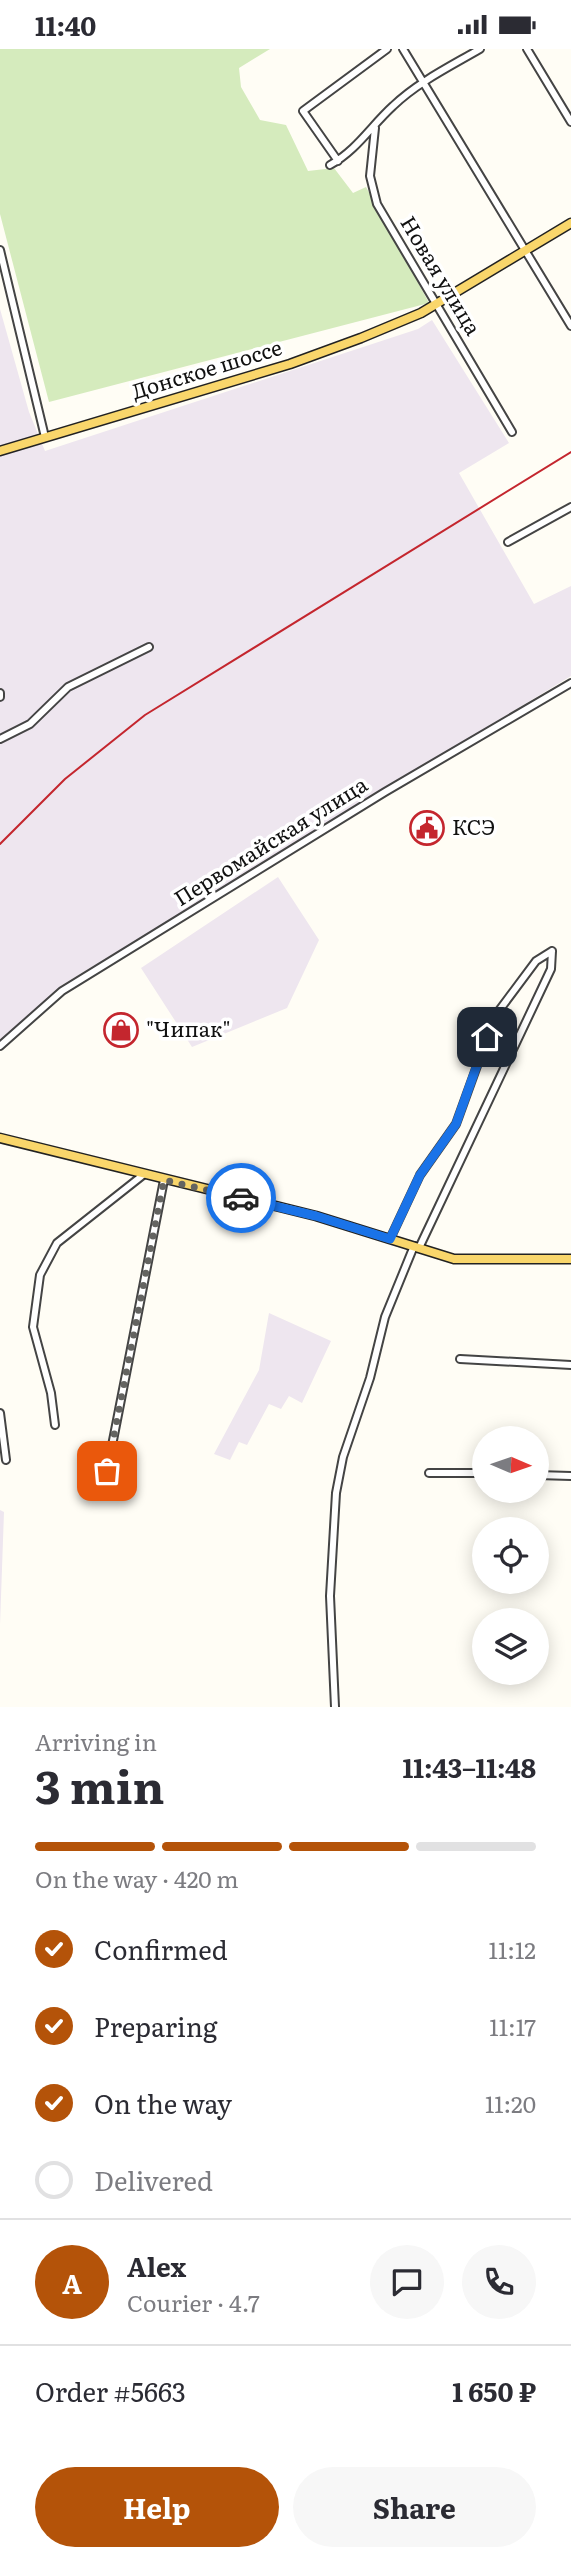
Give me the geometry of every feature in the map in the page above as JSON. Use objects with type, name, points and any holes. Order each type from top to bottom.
[{"type":"main road","name":"Донское шоссе","points":[[0,451],[290,364],[421,313],[571,223]]},
{"type":"main road","points":[[0,1138],[316,1216],[454,1259],[571,1259]]},
{"type":"street","points":[[338,161],[303,111],[387,49]]},
{"type":"street","points":[[403,49],[571,326]]},
{"type":"street","points":[[330,165],[375,128],[392,106],[480,49]]},
{"type":"street","points":[[527,49],[571,123]]},
{"type":"street","name":"Новая улица","points":[[375,128],[370,176],[377,204],[512,432]]},
{"type":"street","points":[[0,250],[45,437]]},
{"type":"street","points":[[508,542],[568,508],[571,519]]},
{"type":"street","points":[[0,739],[30,724],[68,688],[149,647]]},
{"type":"street","name":"Первомайская улица","points":[[0,1046],[62,991],[385,792],[571,683]]},
{"type":"street","points":[[335,1707],[330,1596],[336,1493],[343,1457],[370,1378],[385,1317],[551,969],[552,951],[536,961],[495,1016],[456,1124],[420,1175],[390,1239]]},
{"type":"street","points":[[55,1425],[51,1393],[33,1327],[40,1275],[57,1243],[143,1175]]},
{"type":"street","points":[[107,1471],[164,1180]]},
{"type":"street","points":[[460,1359],[571,1365]]},
{"type":"street","points":[[0,1413],[6,1460]]},
{"type":"street","points":[[429,1473],[472,1473]]},
{"type":"street","points":[[550,1475],[571,1476]]},
{"type":"shaded area","points":[[0,309],[29,412],[45,451],[418,329],[432,320],[509,443],[459,473],[534,604],[571,586],[571,676],[62,985],[0,1041]]},
{"type":"shaded area","points":[[278,877],[319,940],[287,1008],[192,1047],[141,968]]},
{"type":"shaded area","points":[[269,1313],[331,1341],[302,1403],[289,1396],[281,1409],[269,1404],[247,1445],[239,1442],[230,1460],[214,1454],[259,1370]]},
{"type":"shaded area","points":[[0,1510],[4,1512],[0,1625]]},
{"type":"green space","points":[[0,49],[270,49],[239,68],[241,87],[260,120],[286,125],[308,171],[334,168],[353,193],[366,187],[429,303],[49,402],[0,214]]},
{"type":"railway","points":[[0,844],[65,779],[145,715],[571,452]]},
{"type":"way so far","points":[[107,1471],[164,1180],[241,1198]]},
{"type":"place","name":"КСЭ","points":[[427,828]]},
{"type":"place","name":"\"Чипак\"","points":[[121,1030]]},
{"type":"route","points":[[241,1198],[316,1216],[390,1239],[420,1175],[456,1124],[487,1037]]}]
